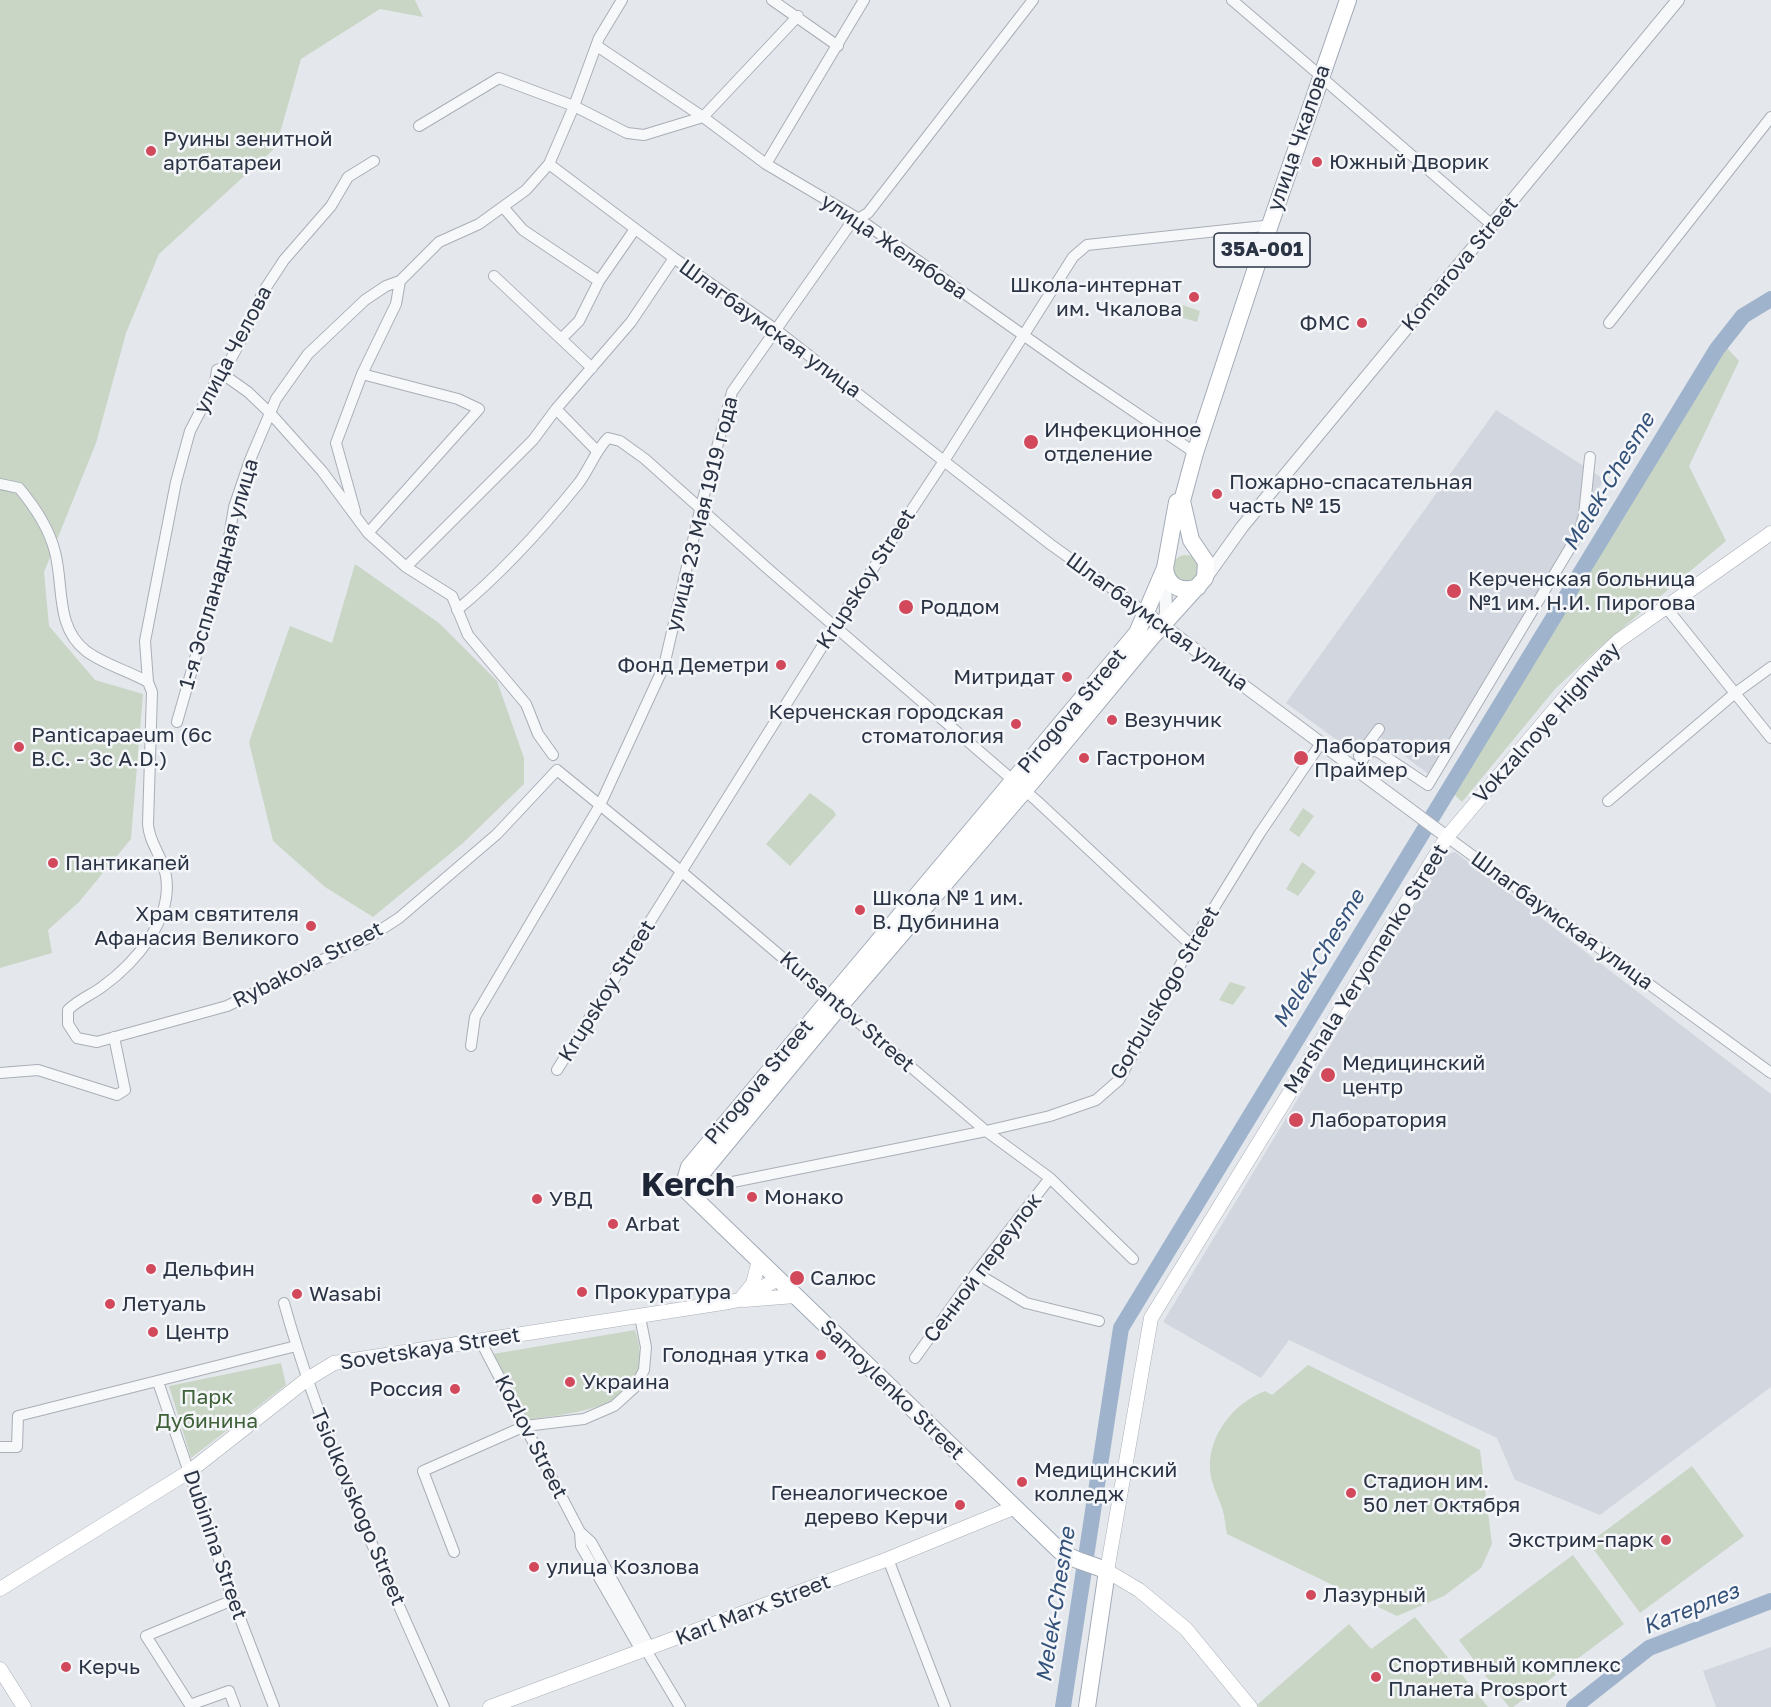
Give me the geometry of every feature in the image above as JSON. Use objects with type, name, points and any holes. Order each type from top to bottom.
[{"type":"main road","name":"улица Чкалова","points":[[1166,566],[1193,451],[1343,0]]},
{"type":"main road","name":"улица Чкалова","points":[[1318,74],[1348,0]]},
{"type":"main road","name":"улица Чкалова","points":[[1180,501],[1185,523],[1197,552],[1207,568],[1200,584]]},
{"type":"main road","name":"Vokzalnoye Highway","points":[[1443,834],[1588,670],[1618,641],[1771,533]]},
{"type":"main road","points":[[1197,552],[1176,551],[1166,566],[1167,577],[1175,587],[1185,591],[1200,584]]},
{"type":"main road","name":"Pirogova Street","points":[[1019,785],[1137,633],[1166,566]]},
{"type":"main road","name":"Komarova Street","points":[[1162,624],[1200,584]]},
{"type":"main road","name":"Pirogova Street","points":[[687,1191],[686,1177],[689,1167],[834,1002],[1019,785],[1162,624]]},
{"type":"main road","name":"Marshala Yeryomenko Street","points":[[1087,1707],[1101,1568],[1151,1318],[1443,834]]},
{"type":"main road","name":"Samoylenko Street","points":[[687,1191],[1013,1508],[1074,1561],[1101,1568]]},
{"type":"main road","points":[[739,1300],[753,1284],[759,1260]]},
{"type":"main road","name":"Sovetskaya Street","points":[[0,1589],[190,1471],[306,1380],[334,1363],[481,1342],[739,1300],[778,1279]]},
{"type":"main road","points":[[739,1300],[795,1296]]},
{"type":"main road","name":"Karl Marx Street","points":[[490,1707],[888,1559],[1013,1508]]},
{"type":"main road","points":[[1101,1568],[1139,1590],[1181,1624],[1250,1707]]},
{"type":"main road","points":[[0,1669],[24,1707]]},
{"type":"street","name":"1-я Эспланадная улица","points":[[177,722],[228,544],[234,507],[250,460],[276,399],[308,354],[365,300],[386,286],[400,281],[439,242],[479,224],[526,190],[549,164],[597,46],[622,0]]},
{"type":"street","points":[[772,0],[838,46]]},
{"type":"street","points":[[766,164],[864,0]]},
{"type":"street","name":"улица 23 Мая 1919 года","points":[[471,1046],[475,1017],[600,805],[664,666],[700,510],[732,392],[851,223],[868,213],[1033,0]]},
{"type":"street","points":[[1232,0],[1491,224]]},
{"type":"street","name":"Komarova Street","points":[[1200,584],[1242,527],[1491,224],[1567,137],[1678,0]]},
{"type":"street","points":[[419,126],[499,78],[574,106],[627,133],[644,135],[703,117],[798,16]]},
{"type":"street","name":"улица Желябова","points":[[597,46],[703,117],[766,164],[859,219],[1022,335],[1193,451]]},
{"type":"street","points":[[1609,323],[1771,117]]},
{"type":"street","name":"улица Челова","points":[[77,1038],[68,1024],[68,1010],[103,986],[134,957],[150,938],[166,903],[166,873],[148,834],[152,692],[148,682],[145,641],[176,482],[190,431],[215,383],[218,370],[227,366],[263,292],[284,260],[331,206],[348,177],[374,161]]},
{"type":"street","name":"Шлагбаумская улица","points":[[549,164],[775,330],[1050,544],[1771,1073]]},
{"type":"street","points":[[503,207],[523,230],[599,281]]},
{"type":"street","name":"Krupskoy Street","points":[[557,1070],[835,626],[944,461],[1072,257],[1087,245],[1267,225]]},
{"type":"street","points":[[561,339],[579,321],[599,281],[635,229]]},
{"type":"street","points":[[406,567],[533,440],[556,409],[632,322],[674,258]]},
{"type":"street","points":[[494,276],[592,368]]},
{"type":"street","points":[[356,515],[336,443],[362,374],[396,304],[400,281]]},
{"type":"street","points":[[218,370],[248,392],[271,414],[322,471],[368,533],[406,567],[452,596],[468,635],[479,651],[511,683],[526,704],[538,735],[553,756]]},
{"type":"street","points":[[362,374],[458,399],[479,410],[368,533]]},
{"type":"street","points":[[556,409],[597,451]]},
{"type":"street","points":[[457,610],[503,570],[556,512],[586,474],[597,451],[608,438],[620,441],[645,459],[700,510],[1019,785],[1191,945]]},
{"type":"street","points":[[1365,751],[1377,751],[1428,785],[1579,533],[1584,515],[1590,457]]},
{"type":"street","points":[[0,484],[19,488],[45,525],[56,555],[64,617],[77,642],[87,652],[148,682]]},
{"type":"street","name":"Komarova Street","points":[[1197,552],[1218,550],[1242,527]]},
{"type":"street","points":[[1162,624],[1166,613],[1166,566]]},
{"type":"street","points":[[1665,606],[1771,738]]},
{"type":"street","points":[[1608,801],[1734,694],[1771,668]]},
{"type":"street","points":[[1355,768],[1379,729]]},
{"type":"street","name":"Gorbulskogo Street","points":[[687,1191],[986,1131],[1050,1116],[1096,1100],[1119,1080],[1191,945],[1260,833],[1321,743]]},
{"type":"street","name":"Kursantov Street","points":[[557,770],[682,872],[986,1131],[1050,1178],[1133,1259]]},
{"type":"street","name":"Rybakova Street","points":[[77,1038],[97,1042],[227,1006],[368,938],[399,918],[497,834],[557,770]]},
{"type":"street","points":[[0,1073],[38,1070],[117,1095],[125,1090],[114,1037]]},
{"type":"street","name":"Сенной переулок","points":[[915,1358],[976,1273],[1050,1178]]},
{"type":"street","points":[[976,1273],[1026,1303],[1099,1321]]},
{"type":"street","name":"Tsiolkovskogo Street","points":[[284,1303],[306,1380],[354,1506],[444,1707]]},
{"type":"street","points":[[454,1552],[423,1471],[525,1426],[584,1419],[602,1413],[625,1397],[640,1379],[646,1360],[640,1317]]},
{"type":"street","name":"Kozlov Street","points":[[481,1342],[580,1532],[581,1546],[680,1707]]},
{"type":"street","points":[[0,1447],[17,1447],[18,1416],[296,1346]]},
{"type":"street","name":"Dubinina Street","points":[[158,1382],[233,1600],[274,1707]]},
{"type":"street","points":[[888,1559],[945,1707]]},
{"type":"street","points":[[233,1600],[146,1636],[190,1705],[229,1691],[235,1707]]},
{"type":"shaded area","name":"Керченская больница №1 им. Н.И. Пирогова","points":[[1496,410],[1604,479],[1436,780],[1372,731],[1356,754],[1286,703]]},
{"type":"shaded area","points":[[1455,852],[1771,1094],[1771,1387],[1600,1515],[1515,1480],[1497,1438],[1289,1340],[1261,1378],[1163,1322],[1445,855]]},
{"type":"shaded area","points":[[1771,1647],[1771,1707],[1716,1707],[1703,1671]]},
{"type":"green space","points":[[0,0],[415,0],[423,17],[380,9],[301,59],[276,147],[159,254],[126,333],[96,443],[44,572],[49,626],[95,680],[143,694],[131,839],[79,902],[48,930],[52,953],[0,968]]},
{"type":"green space","points":[[1174,302],[1200,311],[1197,322],[1170,314]]},
{"type":"green space","points":[[1727,348],[1739,361],[1689,466],[1726,541],[1600,647],[1555,689],[1462,802],[1452,792]]},
{"type":"green space","points":[[1186,555],[1196,559],[1200,569],[1196,579],[1186,583],[1176,579],[1172,569],[1176,559]]},
{"type":"green space","points":[[355,564],[439,623],[497,681],[524,758],[524,784],[463,843],[373,917],[325,887],[273,841],[249,742],[290,626],[332,643]]},
{"type":"green space","points":[[810,793],[836,815],[790,866],[766,844]]},
{"type":"green space","points":[[1303,808],[1314,816],[1299,837],[1289,830]]},
{"type":"green space","points":[[1302,862],[1316,872],[1298,896],[1286,889]]},
{"type":"green space","points":[[1230,982],[1246,987],[1233,1005],[1219,1000]]},
{"type":"green space","points":[[635,1330],[640,1356],[636,1376],[626,1391],[591,1409],[569,1414],[526,1420],[493,1354]]},
{"type":"green space","name":"Парк Дубинина","points":[[281,1363],[286,1385],[191,1458],[169,1386]]},
{"type":"green space","name":"Стадион им. 50 лет Октября","points":[[1308,1365],[1480,1450],[1492,1544],[1481,1568],[1444,1596],[1397,1616],[1227,1534],[1223,1511],[1213,1486],[1210,1470],[1213,1445],[1218,1433],[1233,1412],[1243,1403],[1265,1391],[1272,1395]]},
{"type":"green space","name":"Экстрим-парк","points":[[1692,1466],[1744,1536],[1640,1613],[1589,1543]]},
{"type":"green space","points":[[1573,1555],[1624,1624],[1513,1707],[1509,1707],[1459,1640]]},
{"type":"green space","name":"Спортивный комплекс Планета Prosport","points":[[1415,1617],[1488,1707],[1259,1707],[1257,1705],[1349,1624],[1371,1649]]},
{"type":"waterway","name":"Melek-Chesme","points":[[1063,1707],[1121,1328],[1717,349],[1743,316],[1771,299]]},
{"type":"waterway","name":"Катерлез","points":[[1574,1707],[1649,1648],[1771,1601]]},
{"type":"place","name":"Руины зенитной артбатареи","points":[[151,151]]},
{"type":"place","name":"Южный Дворик","points":[[1317,162]]},
{"type":"place","name":"Школа-интернат им. Чкалова","points":[[1194,297]]},
{"type":"place","name":"ФМС","points":[[1362,323]]},
{"type":"place","name":"Инфекционное отделение","points":[[1031,442]]},
{"type":"place","name":"Пожарно-спасательная часть № 15","points":[[1217,494]]},
{"type":"place","name":"Керченская больница №1 им. Н.И. Пирогова","points":[[1454,591]]},
{"type":"place","name":"Роддом","points":[[906,607]]},
{"type":"place","name":"Фонд Деметри","points":[[781,665]]},
{"type":"place","name":"Митридат","points":[[1067,677]]},
{"type":"place","name":"Везунчик","points":[[1112,720]]},
{"type":"place","name":"Керченская городская стоматология","points":[[1016,724]]},
{"type":"place","name":"Panticapaeum (6c B.C. - 3c A.D.)","points":[[19,747]]},
{"type":"place","name":"Гастроном","points":[[1084,758]]},
{"type":"place","name":"Лаборатория Праймер","points":[[1301,758]]},
{"type":"place","name":"Пантикапей","points":[[53,863]]},
{"type":"place","name":"Школа № 1 им. В. Дубинина","points":[[860,910]]},
{"type":"place","name":"Храм святителя Афанасия Великого","points":[[311,926]]},
{"type":"place","name":"Медицинский центр","points":[[1328,1075]]},
{"type":"place","name":"Лаборатория","points":[[1296,1120]]},
{"type":"place","name":"Монако","points":[[752,1197]]},
{"type":"place","name":"УВД","points":[[537,1199]]},
{"type":"place","name":"Arbat","points":[[613,1224]]},
{"type":"place","name":"Дельфин","points":[[151,1269]]},
{"type":"place","name":"Салюс","points":[[797,1278]]},
{"type":"place","name":"Прокуратура","points":[[582,1292]]},
{"type":"place","name":"Wasabi","points":[[297,1294]]},
{"type":"place","name":"Летуаль","points":[[110,1304]]},
{"type":"place","name":"Центр","points":[[153,1332]]},
{"type":"place","name":"Голодная утка","points":[[821,1355]]},
{"type":"place","name":"Украина","points":[[570,1382]]},
{"type":"place","name":"Россия","points":[[455,1389]]},
{"type":"place","name":"Медицинский колледж","points":[[1022,1482]]},
{"type":"place","name":"Стадион им. 50 лет Октября","points":[[1351,1493]]},
{"type":"place","name":"Генеалогическое дерево Керчи","points":[[960,1505]]},
{"type":"place","name":"Экстрим-парк","points":[[1666,1540]]},
{"type":"place","name":"улица Козлова","points":[[534,1567]]},
{"type":"place","name":"Лазурный","points":[[1311,1595]]},
{"type":"place","name":"Керчь","points":[[66,1667]]},
{"type":"place","name":"Спортивный комплекс Планета Prosport","points":[[1376,1677]]},
{"type":"district","name":"Kerch","points":[[688,1186]]}]
